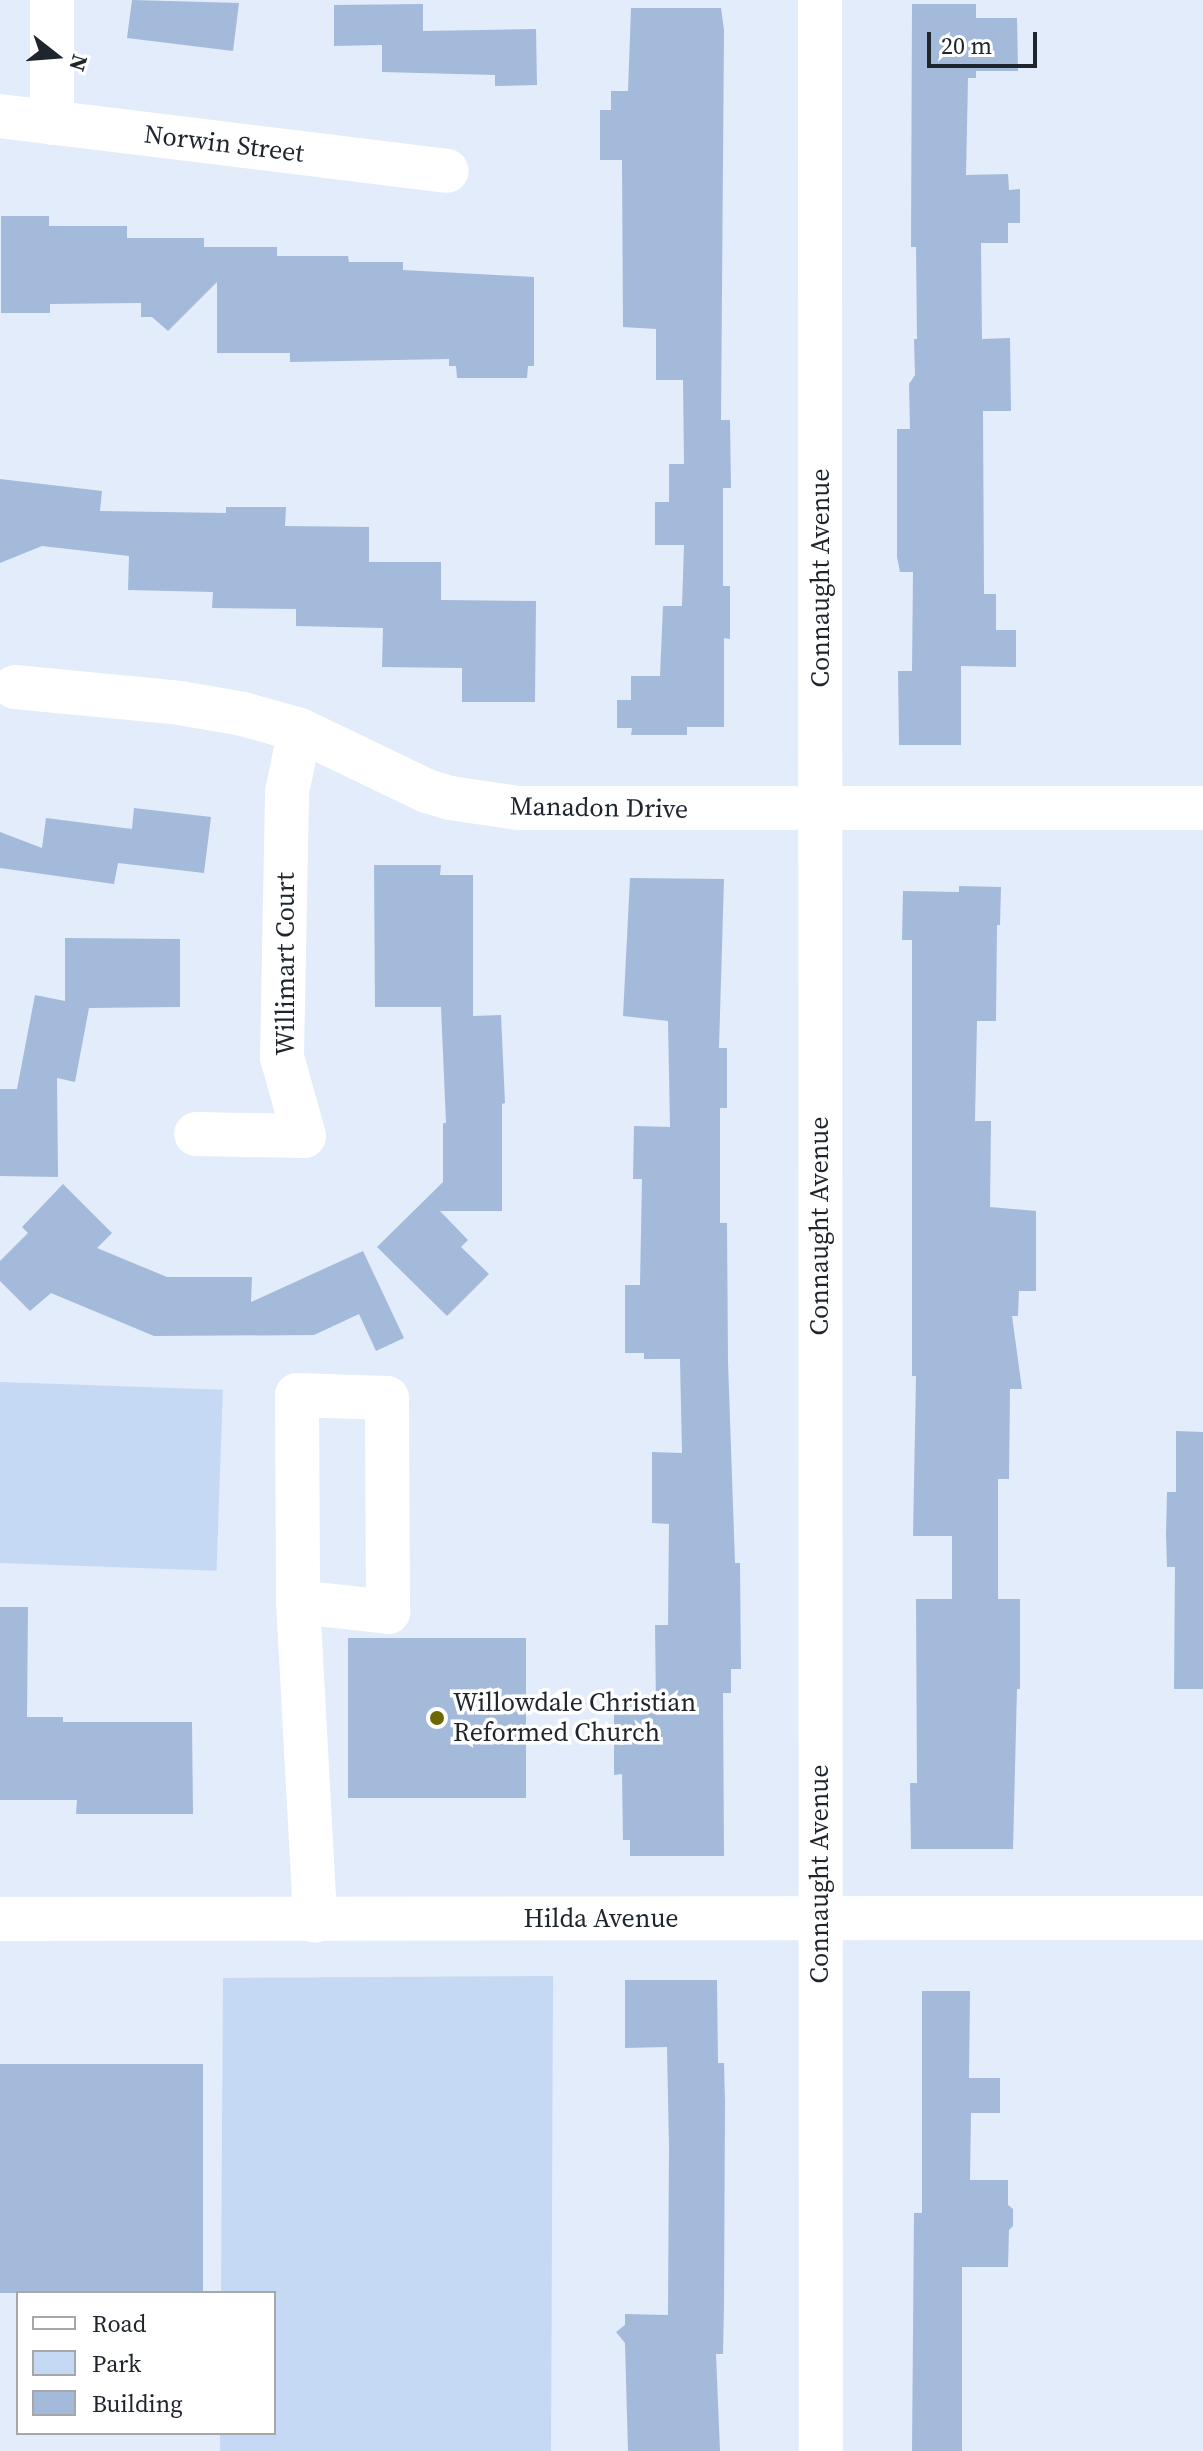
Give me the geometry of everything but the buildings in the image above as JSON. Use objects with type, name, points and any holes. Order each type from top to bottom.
[{"type":"street","points":[[52,0],[52,123]]},
{"type":"street","name":"Connaught Avenue","points":[[820,0],[821,2451]]},
{"type":"street","name":"Norwin Street","points":[[0,116],[447,171]]},
{"type":"street","name":"Manadon Drive","points":[[15,687],[180,703],[243,714],[300,730],[405,782],[450,798],[486,805],[549,809],[1203,808]]},
{"type":"street","name":"Willimart Court","points":[[196,1134],[304,1136],[282,1057],[287,792],[300,730]]},
{"type":"street","points":[[298,1602],[388,1612],[387,1398],[297,1395],[298,1602],[315,1921]]},
{"type":"street","name":"Hilda Avenue","points":[[0,1919],[1203,1918]]},
{"type":"green space","points":[[0,1382],[223,1390],[217,1571],[0,1563]]},
{"type":"green space","points":[[553,1976],[551,2451],[220,2451],[220,2435],[276,2435],[276,2291],[221,2291],[223,1978]]},
{"type":"place","name":"Willowdale Christian Reformed Church","points":[[437,1718]]}]
